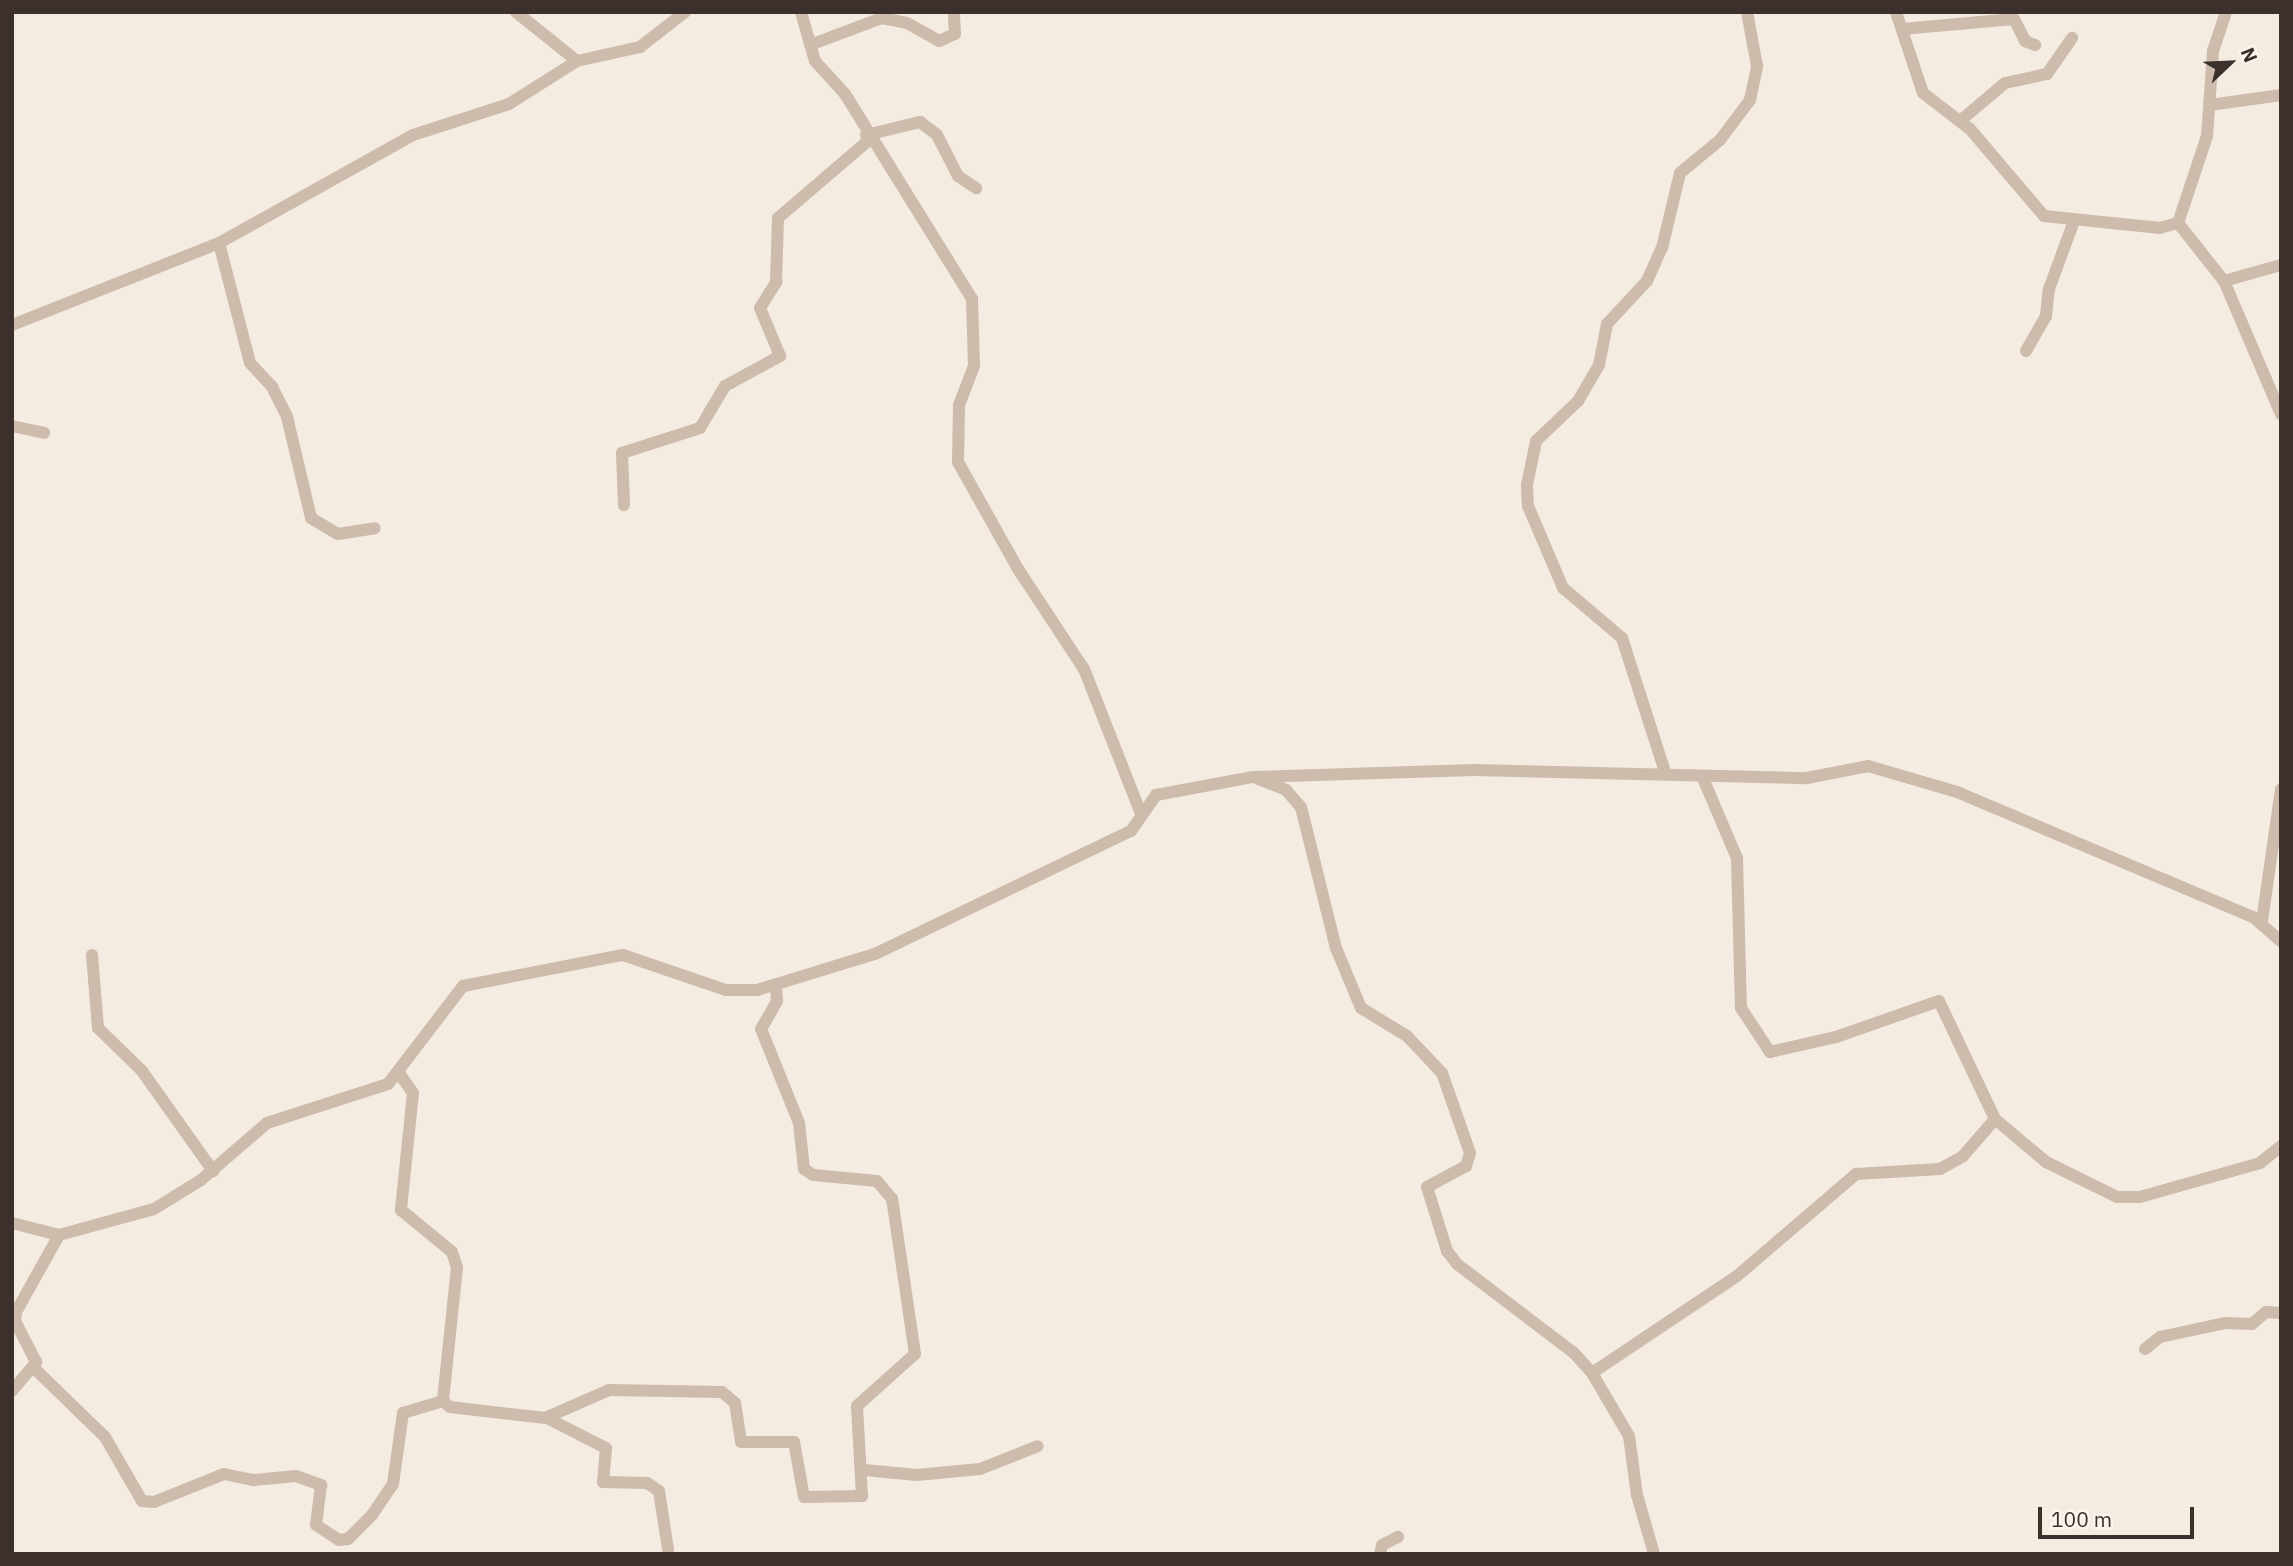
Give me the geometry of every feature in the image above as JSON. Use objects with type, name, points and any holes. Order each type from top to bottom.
[{"type":"street","points":[[516,12],[577,61]]},
{"type":"street","points":[[12,325],[219,243],[413,135],[509,104],[577,61],[640,47],[685,12]]},
{"type":"street","points":[[801,12],[810,45],[972,299],[974,366],[959,405],[956,451],[961,473],[1084,669],[1141,814]]},
{"type":"street","points":[[810,45],[882,18],[907,23],[939,41],[955,34],[954,12]]},
{"type":"street","points":[[1666,775],[1622,638],[1563,588],[1528,506],[1527,485],[1536,441],[1578,401],[1599,365],[1607,324],[1647,281],[1662,248],[1679,173],[1720,140],[1753,95],[1757,66],[1747,12]]},
{"type":"street","points":[[1896,12],[1923,93],[1961,121],[2039,212],[2074,221],[2160,228],[2178,223]]},
{"type":"street","points":[[2178,223],[2207,136],[2213,51],[2226,12]]},
{"type":"street","points":[[1902,29],[2014,19],[2025,41],[2035,45]]},
{"type":"street","points":[[1961,121],[2005,83],[2047,74],[2072,38]]},
{"type":"street","points":[[2210,106],[2281,95]]},
{"type":"street","points":[[624,505],[622,453],[700,428],[725,386],[780,356],[760,308],[776,282],[778,218],[868,138],[920,122],[937,135],[958,176],[976,188]]},
{"type":"street","points":[[2026,351],[2046,316],[2049,289],[2074,221]]},
{"type":"street","points":[[2178,223],[2224,281],[2281,414]]},
{"type":"street","points":[[219,243],[250,363],[272,387],[287,418],[311,519],[338,534],[375,528]]},
{"type":"street","points":[[2224,281],[2281,265]]},
{"type":"street","points":[[12,426],[44,433]]},
{"type":"street","points":[[12,1223],[59,1235],[139,1217],[213,1171],[242,1140],[267,1123],[377,1091],[399,1073],[453,993],[475,982],[623,955],[726,990],[776,985],[875,954],[1131,831],[1156,795],[1253,777],[1460,770],[1807,778],[1868,766],[1957,792],[2271,922]]},
{"type":"street","points":[[1702,776],[1737,858],[1740,998],[1765,1048],[1776,1052],[1836,1037],[1939,1001],[1995,1119],[2046,1162],[2128,1199],[2260,1163],[2281,1146]]},
{"type":"street","points":[[1253,777],[1286,790],[1301,807],[1336,948],[1361,1008],[1407,1036],[1442,1073],[1470,1153],[1466,1166],[1427,1187],[1451,1259],[1574,1353],[1591,1373],[1629,1436],[1637,1495],[1654,1554]]},
{"type":"street","points":[[2281,789],[2271,922],[2281,941]]},
{"type":"street","points":[[92,955],[98,1028],[142,1071],[213,1171]]},
{"type":"street","points":[[545,1418],[609,1390],[722,1392],[735,1403],[741,1442],[794,1442],[804,1497],[862,1496],[864,1470],[857,1406],[915,1354],[892,1199],[877,1181],[813,1175],[804,1168],[799,1123],[761,1029],[778,1001],[776,985]]},
{"type":"street","points":[[399,1073],[413,1093],[401,1210],[447,1247],[457,1267],[443,1401]]},
{"type":"street","points":[[1591,1373],[1737,1276],[1856,1174],[1940,1169],[1963,1156],[1995,1119]]},
{"type":"street","points":[[12,1391],[34,1368],[34,1355],[18,1330],[16,1312],[59,1235]]},
{"type":"street","points":[[2145,1349],[2160,1337],[2225,1323],[2252,1324],[2266,1312],[2281,1313]]},
{"type":"street","points":[[34,1368],[105,1437],[142,1501],[154,1502],[224,1474],[253,1480],[296,1476],[321,1485],[316,1525],[339,1540],[348,1539],[366,1522],[393,1484],[403,1413],[443,1401]]},
{"type":"street","points":[[443,1401],[450,1407],[545,1418],[606,1448],[603,1482],[647,1483],[659,1491],[668,1549]]},
{"type":"street","points":[[864,1470],[916,1475],[980,1469],[1038,1446]]},
{"type":"street","points":[[1380,1554],[1382,1545],[1398,1537]]}]
